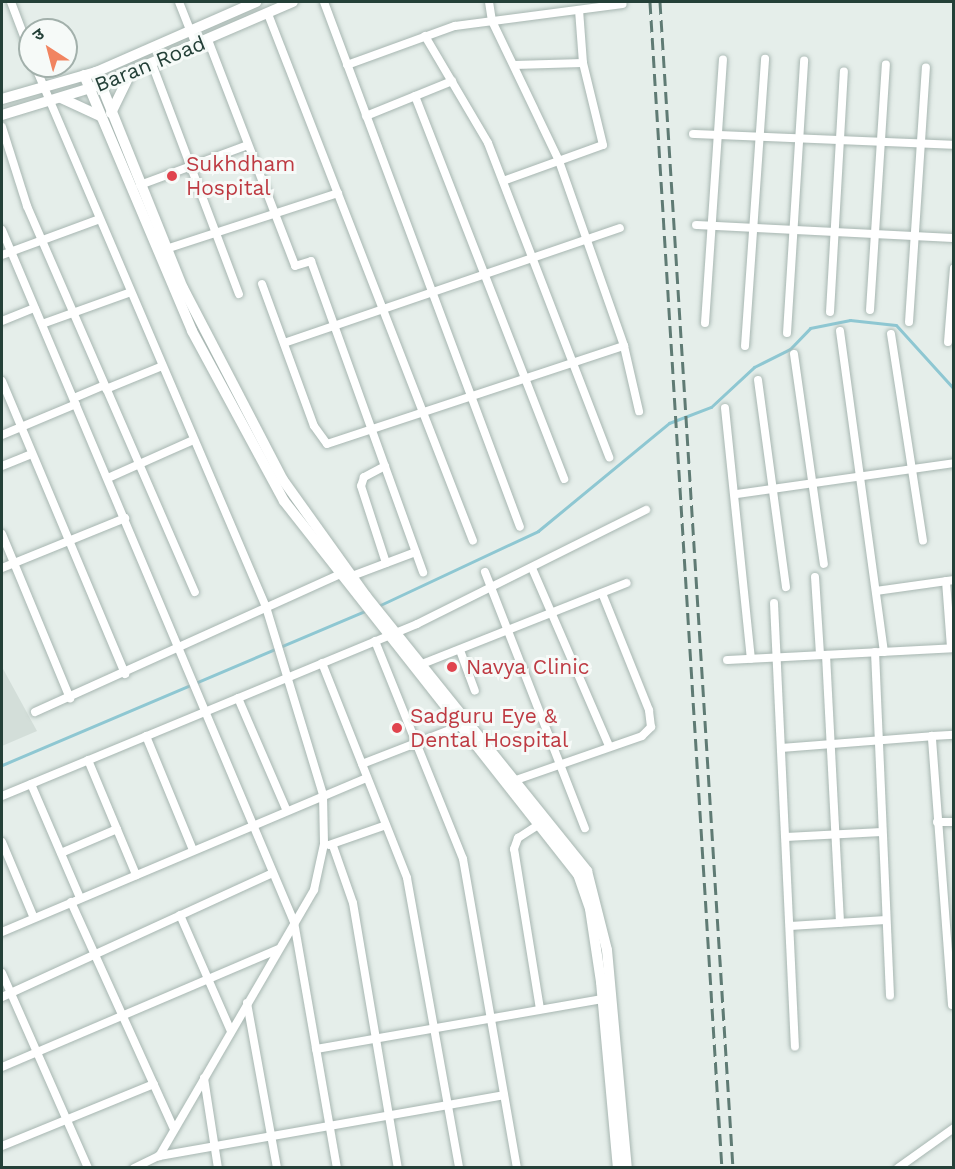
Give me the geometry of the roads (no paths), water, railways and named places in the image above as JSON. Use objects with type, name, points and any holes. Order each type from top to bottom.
[{"type":"street","points":[[11,2],[18,20]]},
{"type":"street","points":[[179,2],[196,45]]},
{"type":"street","points":[[254,2],[264,16],[338,193],[473,542]]},
{"type":"street","name":"Baran Road","points":[[2,99],[96,72],[254,2]]},
{"type":"street","name":"Baran Road","points":[[2,115],[100,85],[293,2]]},
{"type":"street","points":[[324,2],[520,527]]},
{"type":"street","points":[[489,2],[492,21],[559,161],[584,241],[624,346],[639,411]]},
{"type":"street","points":[[347,65],[426,36],[492,21],[623,4]]},
{"type":"street","points":[[503,181],[603,145],[583,63],[579,10]]},
{"type":"street","points":[[426,36],[452,81],[503,181],[609,457]]},
{"type":"street","points":[[208,40],[295,266],[310,261],[423,572]]},
{"type":"street","points":[[745,346],[765,59]]},
{"type":"street","points":[[705,323],[723,60]]},
{"type":"street","points":[[787,333],[804,62]]},
{"type":"street","points":[[514,65],[583,63]]},
{"type":"street","points":[[152,64],[239,294]]},
{"type":"street","points":[[870,310],[886,65]]},
{"type":"street","points":[[909,322],[926,68]]},
{"type":"street","points":[[830,312],[844,71]]},
{"type":"street","points":[[96,72],[106,115],[221,387],[284,501],[339,575],[364,598],[381,619],[460,726],[570,861],[585,892],[603,999],[618,1167]]},
{"type":"street","points":[[106,115],[117,91],[131,72]]},
{"type":"street","points":[[84,75],[89,89],[106,115],[140,185],[166,249],[259,440],[352,576],[364,598]]},
{"type":"street","points":[[40,78],[191,441],[266,607],[291,676],[323,795],[324,844],[314,890],[159,1156],[148,1164],[134,1167]]},
{"type":"street","points":[[366,116],[452,81]]},
{"type":"street","points":[[415,96],[485,274],[522,376],[564,478]]},
{"type":"street","points":[[61,98],[106,115]]},
{"type":"street","points":[[2,127],[41,239],[195,592]]},
{"type":"street","points":[[693,134],[954,145]]},
{"type":"street","points":[[140,185],[248,145]]},
{"type":"street","points":[[166,249],[216,229],[276,217],[338,193]]},
{"type":"street","points":[[2,255],[97,220]]},
{"type":"street","points":[[696,225],[954,238]]},
{"type":"street","points":[[284,343],[620,228]]},
{"type":"street","points":[[2,231],[294,922],[337,1167]]},
{"type":"street","points":[[948,342],[954,268]]},
{"type":"street","points":[[262,284],[314,426],[327,444],[522,376],[624,346]]},
{"type":"street","points":[[42,324],[128,293]]},
{"type":"street","points":[[2,321],[35,308]]},
{"type":"street","points":[[840,332],[884,651]]},
{"type":"street","points":[[891,334],[923,541]]},
{"type":"street","points":[[794,354],[824,564]]},
{"type":"street","points":[[2,435],[105,387],[160,367]]},
{"type":"street","points":[[758,380],[786,587]]},
{"type":"street","points":[[2,381],[125,674]]},
{"type":"street","points":[[725,408],[737,494],[751,659]]},
{"type":"street","points":[[108,478],[191,441]]},
{"type":"street","points":[[2,466],[32,454]]},
{"type":"street","points":[[737,494],[954,463]]},
{"type":"street","points":[[385,466],[364,477],[361,486],[386,563]]},
{"type":"street","points":[[2,796],[393,634],[532,568],[646,510]]},
{"type":"street","points":[[2,568],[125,518]]},
{"type":"street","points":[[2,534],[70,698]]},
{"type":"street","points":[[352,576],[416,552]]},
{"type":"street","points":[[532,568],[554,614],[608,744]]},
{"type":"street","points":[[485,572],[563,761],[585,828]]},
{"type":"street","points":[[35,712],[180,650],[266,607],[339,575]]},
{"type":"street","points":[[815,577],[831,745],[840,923]]},
{"type":"street","points":[[727,660],[952,648],[950,580],[876,591]]},
{"type":"street","points":[[422,664],[461,653],[627,583]]},
{"type":"street","points":[[516,780],[608,744],[642,736],[651,727],[649,710],[602,593]]},
{"type":"street","points":[[774,603],[795,1047]]},
{"type":"street","points":[[393,634],[422,664],[578,854],[593,888],[610,976],[627,1167]]},
{"type":"street","points":[[375,641],[463,859],[517,1167]]},
{"type":"street","points":[[874,652],[890,996]]},
{"type":"street","points":[[461,653],[475,691]]},
{"type":"street","points":[[322,663],[407,878],[432,1028],[459,1167]]},
{"type":"street","points":[[238,698],[287,811]]},
{"type":"street","points":[[362,765],[460,726]]},
{"type":"street","points":[[781,748],[954,735]]},
{"type":"street","points":[[146,736],[193,850]]},
{"type":"street","points":[[932,736],[937,822],[949,873],[952,1005]]},
{"type":"street","points":[[88,760],[136,875]]},
{"type":"street","points":[[2,932],[367,778]]},
{"type":"street","points":[[31,784],[80,898]]},
{"type":"street","points":[[937,822],[954,822]]},
{"type":"street","points":[[540,1009],[514,849],[518,838],[541,824]]},
{"type":"street","points":[[324,844],[333,846],[386,825]]},
{"type":"street","points":[[61,853],[117,829]]},
{"type":"street","points":[[786,837],[882,832]]},
{"type":"street","points":[[2,842],[34,918]]},
{"type":"street","points":[[333,846],[353,903],[398,1167]]},
{"type":"street","points":[[2,997],[273,873]]},
{"type":"street","points":[[71,902],[174,1129]]},
{"type":"street","points":[[180,915],[231,1031]]},
{"type":"street","points":[[790,926],[886,920]]},
{"type":"street","points":[[2,1067],[124,1019],[278,950]]},
{"type":"street","points":[[2,973],[88,1167]]},
{"type":"street","points":[[316,1049],[603,999]]},
{"type":"street","points":[[247,1003],[277,1167]]},
{"type":"street","points":[[204,1078],[218,1167]]},
{"type":"street","points":[[2,1146],[68,1122],[154,1084]]},
{"type":"street","points":[[159,1156],[504,1095]]},
{"type":"street","points":[[898,1167],[954,1128]]},
{"type":"waterway","points":[[376,607],[538,531],[669,423],[711,407],[754,367],[790,349],[810,328],[850,320],[896,325],[954,389]]},
{"type":"waterway","points":[[2,765],[367,610]]},
{"type":"railway","points":[[650,2],[722,1168]]},
{"type":"railway","points":[[660,2],[733,1168]]},
{"type":"place","name":"Sukhdham Hospital","points":[[172,176]]},
{"type":"place","name":"Navya Clinic","points":[[452,667]]},
{"type":"place","name":"Sadguru Eye & Dental Hospital","points":[[397,728]]}]
